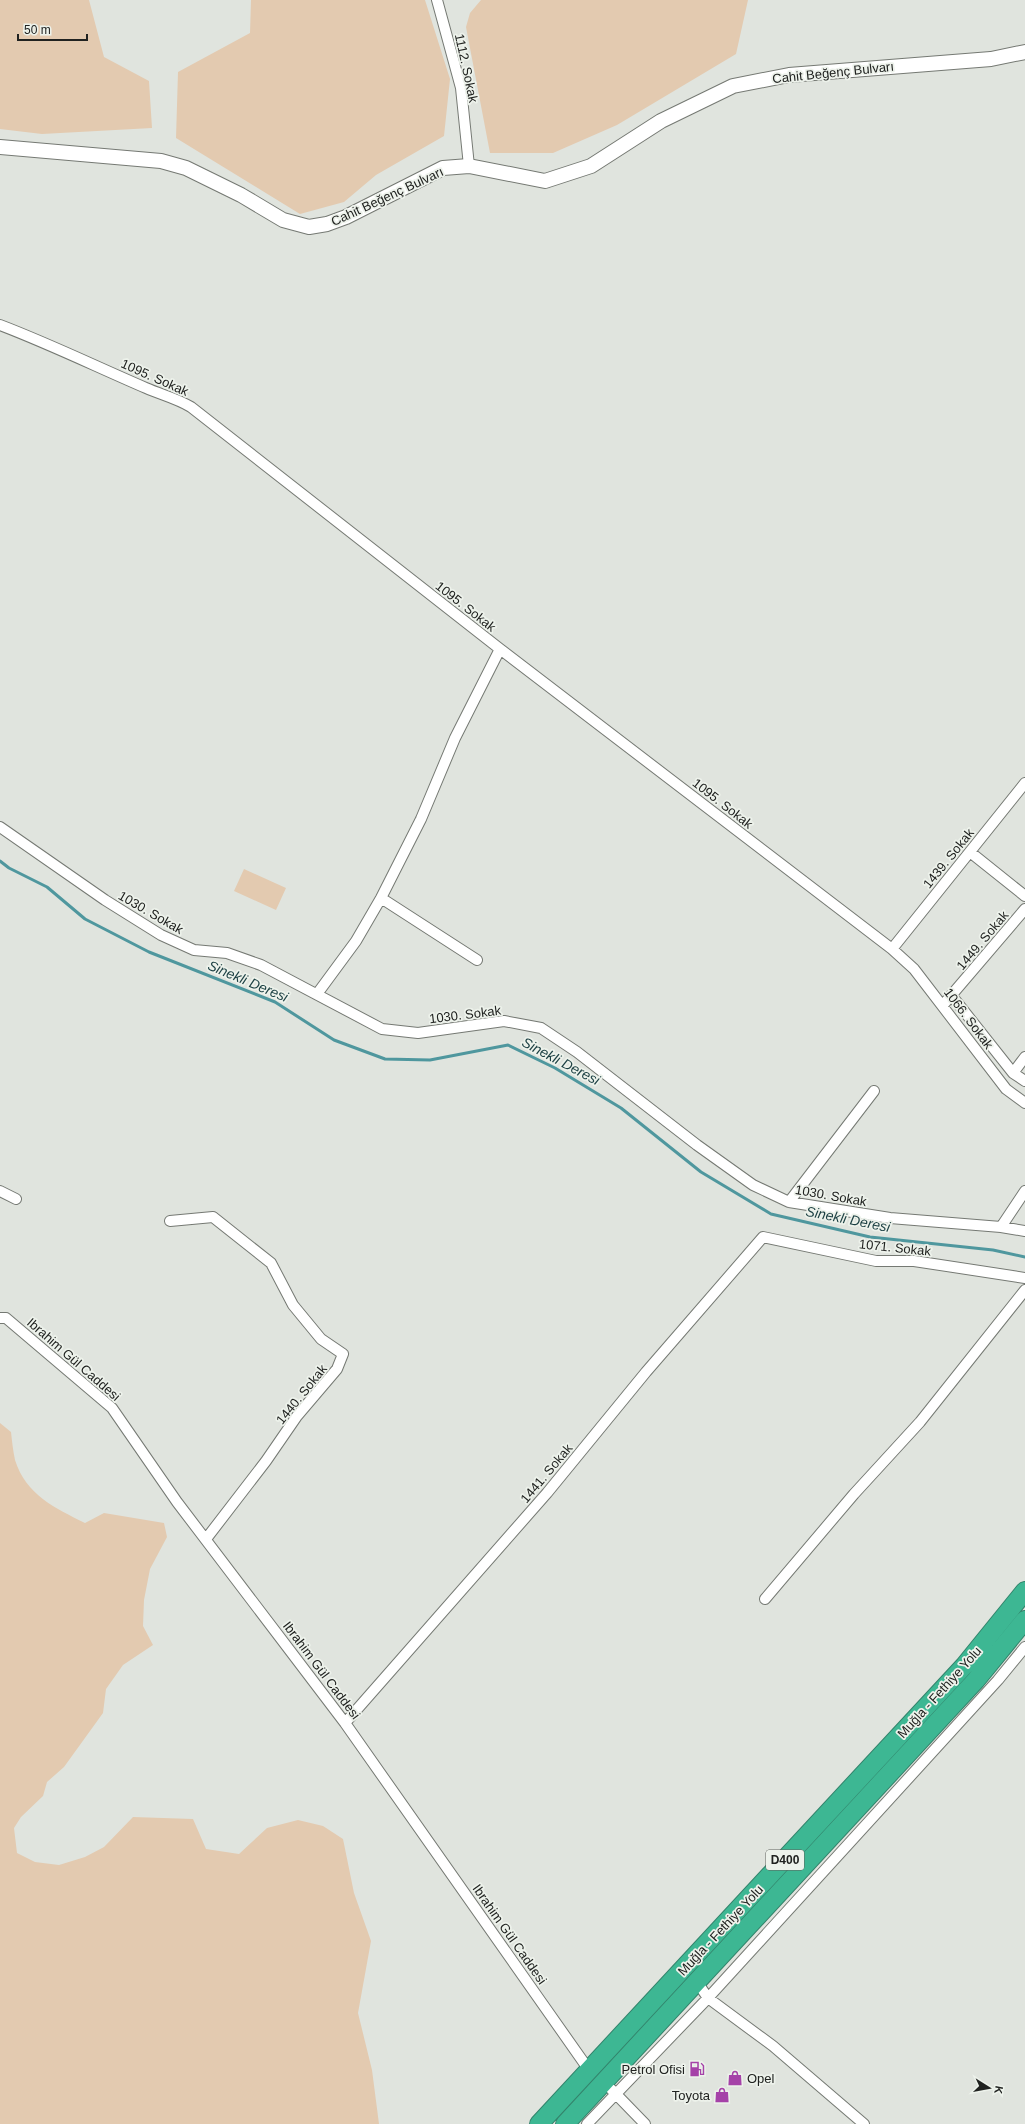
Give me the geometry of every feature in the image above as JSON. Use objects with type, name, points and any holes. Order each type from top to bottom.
[{"type":"highway","name":"Muğla - Fethiye Yolu","points":[[539,2124],[965,1665],[1025,1591]]},
{"type":"highway","name":"Muğla - Fethiye Yolu","points":[[565,2124],[610,2088],[697,1982],[971,1686],[1025,1620]]},
{"type":"main road","name":"Cahit Beğenç Bulvarı","points":[[0,147],[162,161],[186,168],[241,196],[282,220],[309,227],[328,224],[346,217],[444,168],[469,166],[545,181],[591,166],[660,121],[733,86],[788,74],[991,59],[1025,52]]},
{"type":"street","name":"1112. Sokak","points":[[437,0],[461,88],[469,166]]},
{"type":"street","name":"1095. Sokak","points":[[0,325],[114,373],[147,389],[178,399],[500,649],[892,949]]},
{"type":"street","points":[[317,994],[356,941],[381,898],[420,819],[458,731],[500,649]]},
{"type":"street","name":"1439. Sokak","points":[[892,949],[1025,783]]},
{"type":"street","name":"1030. Sokak","points":[[0,827],[105,900],[161,936],[194,950],[227,952],[261,965],[382,1029],[418,1033],[504,1021],[541,1028],[577,1052],[697,1145],[753,1185],[789,1202],[890,1218],[1001,1227],[1025,1231]]},
{"type":"street","points":[[970,852],[1025,896]]},
{"type":"street","points":[[381,898],[477,960]]},
{"type":"street","name":"1449. Sokak","points":[[943,1005],[1025,909]]},
{"type":"street","name":"1066. Sokak","points":[[892,949],[914,969],[1006,1089],[1025,1103]]},
{"type":"street","points":[[952,996],[1013,1073],[1025,1081]]},
{"type":"street","points":[[1013,1073],[1025,1057]]},
{"type":"street","points":[[789,1202],[874,1091]]},
{"type":"street","points":[[0,1191],[16,1199]]},
{"type":"street","points":[[1001,1227],[1025,1191]]},
{"type":"street","name":"1440. Sokak","points":[[170,1221],[213,1217],[271,1263],[293,1305],[321,1339],[343,1354],[337,1369],[297,1416],[266,1461],[206,1539]]},
{"type":"street","name":"1071. Sokak","points":[[763,1237],[876,1261],[914,1261],[1025,1278]]},
{"type":"street","name":"1441. Sokak","points":[[345,1723],[537,1505],[646,1372],[763,1237]]},
{"type":"street","points":[[765,1599],[854,1494],[920,1422],[1025,1290]]},
{"type":"street","name":"Ibrahim Gül Caddesi","points":[[0,1318],[6,1318],[112,1408],[177,1502],[345,1723],[589,2070]]},
{"type":"street","points":[[587,2124],[610,2088],[708,1998],[998,1680],[1025,1647]]},
{"type":"street","points":[[697,1982],[708,1998],[772,2046],[864,2124]]},
{"type":"street","points":[[610,2088],[645,2124]]},
{"type":"shaded area","points":[[0,0],[89,0],[104,57],[149,81],[152,128],[42,134],[0,129]]},
{"type":"shaded area","points":[[251,0],[425,0],[450,79],[444,136],[376,175],[344,202],[300,214],[176,138],[178,72],[250,33]]},
{"type":"shaded area","points":[[481,0],[748,0],[736,54],[617,125],[553,153],[490,153],[466,27],[470,13]]},
{"type":"shaded area","points":[[244,869],[286,888],[276,910],[234,891]]},
{"type":"shaded area","points":[[0,1423],[11,1432],[15,1460],[26,1482],[43,1499],[53,1506],[85,1523],[104,1513],[164,1523],[167,1537],[150,1569],[144,1600],[143,1626],[153,1645],[123,1665],[106,1689],[103,1713],[64,1767],[47,1782],[43,1796],[21,1817],[14,1828],[17,1853],[35,1862],[59,1865],[85,1857],[104,1847],[133,1817],[193,1819],[206,1849],[239,1854],[267,1828],[298,1820],[323,1826],[343,1839],[354,1893],[371,1941],[358,2013],[372,2070],[379,2124],[0,2124]]},
{"type":"waterway","name":"Sinekli Deresi","points":[[0,861],[9,868],[47,887],[85,919],[149,952],[275,1002],[334,1040],[385,1059],[430,1060],[508,1045],[555,1068],[621,1108],[701,1172],[771,1214],[870,1237],[993,1250],[1025,1257]]},
{"type":"place","name":"Petrol Ofisi","points":[[697,2069]]},
{"type":"place","name":"Opel","points":[[735,2078]]},
{"type":"place","name":"Toyota","points":[[722,2095]]}]
